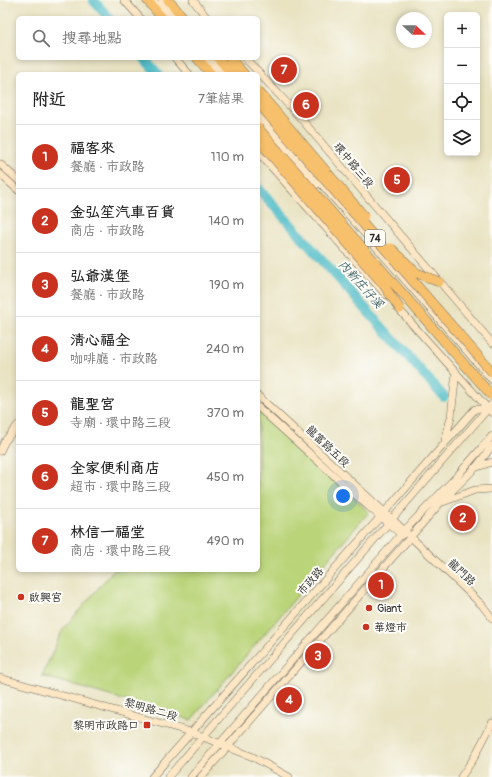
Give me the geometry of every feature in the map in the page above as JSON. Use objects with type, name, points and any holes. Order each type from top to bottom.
[{"type":"highway","points":[[143,0],[155,16]]},
{"type":"highway","points":[[147,0],[160,16]]},
{"type":"highway","points":[[168,0],[181,16]]},
{"type":"highway","points":[[191,60],[201,72]]},
{"type":"highway","points":[[199,60],[209,72]]},
{"type":"highway","points":[[220,60],[230,72]]},
{"type":"highway","points":[[232,60],[242,72]]},
{"type":"highway","points":[[260,93],[393,250],[417,273],[439,282]]},
{"type":"highway","name":"74","points":[[260,106],[492,372]]},
{"type":"highway","name":"74","points":[[260,130],[492,396]]},
{"type":"highway","points":[[260,142],[383,284],[400,310]]},
{"type":"street","points":[[124,0],[138,16]]},
{"type":"street","points":[[154,0],[167,16]]},
{"type":"street","points":[[162,0],[181,16]]},
{"type":"street","points":[[193,0],[205,16]]},
{"type":"street","points":[[177,60],[187,72]]},
{"type":"street","points":[[206,60],[216,72]]},
{"type":"street","points":[[214,60],[224,72]]},
{"type":"street","name":"環中路三段","points":[[247,60],[258,72]]},
{"type":"street","name":"環中路三段","points":[[260,74],[297,114],[492,343]]},
{"type":"street","points":[[260,144],[297,114]]},
{"type":"street","points":[[260,115],[273,132],[492,386]]},
{"type":"street","points":[[260,122],[273,132],[492,380]]},
{"type":"street","points":[[260,154],[491,409]]},
{"type":"street","points":[[0,164],[16,178]]},
{"type":"street","points":[[0,174],[16,188]]},
{"type":"street","points":[[445,443],[451,417],[456,372]]},
{"type":"street","name":"龍富路五段","points":[[260,398],[382,514]]},
{"type":"street","name":"龍富路五段","points":[[260,409],[382,514]]},
{"type":"street","name":"市政路","points":[[152,777],[475,409],[491,409]]},
{"type":"street","name":"市政路","points":[[168,777],[390,521],[491,409]]},
{"type":"street","points":[[0,451],[16,428]]},
{"type":"street","points":[[191,777],[403,533],[458,475],[492,436]]},
{"type":"street","points":[[201,777],[412,540],[441,502],[476,467],[492,446]]},
{"type":"street","points":[[458,475],[492,462]]},
{"type":"street","points":[[441,502],[475,490],[492,489]]},
{"type":"street","name":"龍門路","points":[[382,514],[482,605],[492,618]]},
{"type":"street","name":"黎明路二段","points":[[0,678],[192,732],[253,757],[289,777]]},
{"type":"street","points":[[462,777],[474,758],[492,723]]},
{"type":"green space","points":[[260,412],[369,512],[191,720],[42,676],[63,629],[112,572],[260,572]]},
{"type":"waterway","name":"內新庄仔溪","points":[[93,0],[107,16]]},
{"type":"waterway","name":"內新庄仔溪","points":[[146,60],[156,72]]},
{"type":"waterway","name":"內新庄仔溪","points":[[260,190],[444,397]]},
{"type":"place","name":"林信一福堂","points":[[284,70]]},
{"type":"place","name":"全家便利商店","points":[[306,105]]},
{"type":"place","name":"龍聖宮","points":[[397,180]]},
{"type":"place","name":"金弘笙汽車百貨","points":[[463,518]]},
{"type":"place","name":"福客來","points":[[381,585]]},
{"type":"place","name":"啟興宮","points":[[21,597]]},
{"type":"place","name":"Giant","points":[[369,608]]},
{"type":"place","name":"華燈市","points":[[366,627]]},
{"type":"place","name":"弘爺漢堡","points":[[318,656]]},
{"type":"place","name":"清心福全","points":[[289,700]]},
{"type":"place","name":"黎明市政路口","points":[[147,725]]}]
